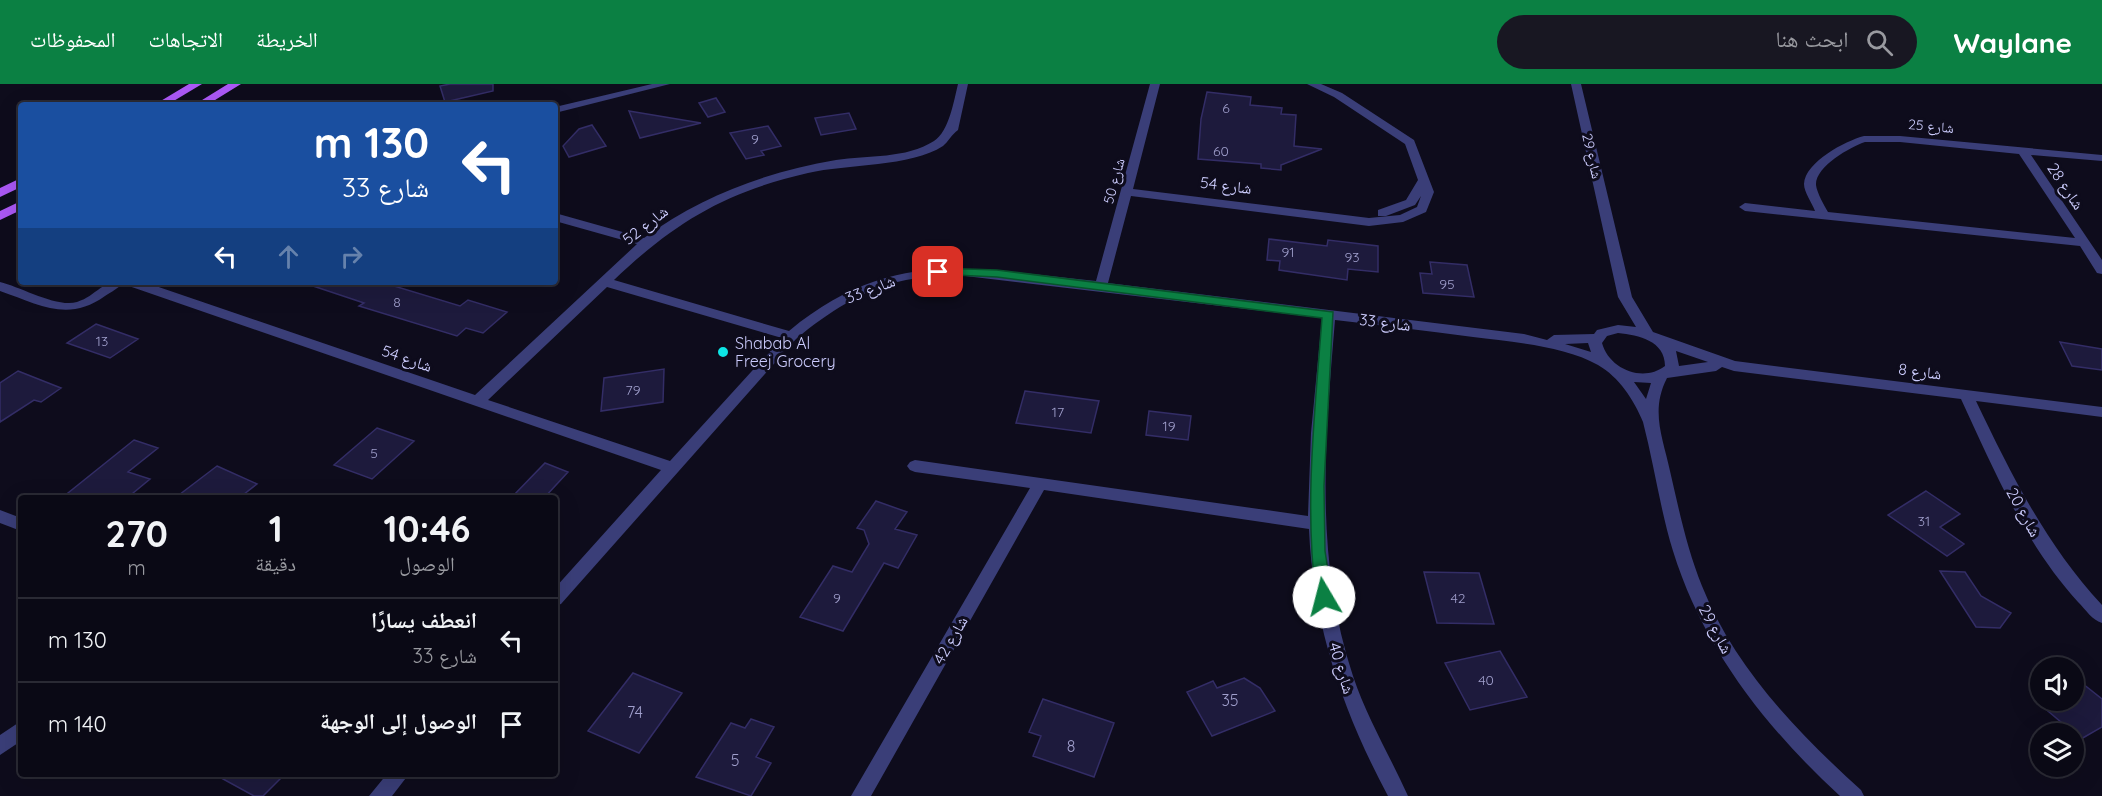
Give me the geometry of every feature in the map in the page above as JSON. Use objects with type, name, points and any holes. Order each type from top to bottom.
[{"type":"main road","points":[[164,102],[197,84]]},
{"type":"main road","points":[[203,102],[236,84]]},
{"type":"main road","points":[[0,193],[18,184]]},
{"type":"main road","points":[[0,216],[18,207]]},
{"type":"street","points":[[558,109],[665,84]]},
{"type":"street","name":"شارع 52","points":[[478,401],[646,243],[691,212],[741,189],[793,173],[879,158],[913,159],[934,155],[950,144],[952,122],[963,84]]},
{"type":"street","name":"شارع 50","points":[[1101,286],[1155,84]]},
{"type":"street","name":"شارع 54","points":[[1126,192],[1322,214],[1369,222],[1410,216],[1425,204],[1428,192],[1413,147],[1405,137],[1338,95],[1312,84]]},
{"type":"street","name":"شارع 29","points":[[1576,84],[1625,297],[1653,337],[1671,354],[1673,361],[1654,390],[1650,421]]},
{"type":"street","name":"شارع 25","points":[[1823,215],[1810,186],[1813,172],[1829,157],[1854,142],[1893,138],[2102,158]]},
{"type":"street","name":"شارع 28","points":[[2022,150],[2102,270]]},
{"type":"street","points":[[1745,207],[2084,243]]},
{"type":"street","points":[[558,218],[646,243]]},
{"type":"street","name":"شارع 33","points":[[558,596],[791,336],[819,313],[852,294],[888,281],[921,273],[977,272],[1524,339],[1571,350],[1604,362],[1619,372]]},
{"type":"street","points":[[605,282],[791,336]]},
{"type":"street","points":[[0,286],[55,304],[80,306],[112,285]]},
{"type":"street","name":"شارع 54","points":[[140,285],[672,468]]},
{"type":"street","points":[[1604,362],[1596,349],[1625,297]]},
{"type":"street","name":"شارع 40","points":[[1329,315],[1319,429],[1317,524],[1324,597],[1341,668],[1367,737],[1398,796]]},
{"type":"street","name":"شارع 33","points":[[1524,339],[1603,334],[1629,329],[1653,337]]},
{"type":"street","name":"شارع 8","points":[[1653,337],[1734,366]]},
{"type":"street","name":"شارع 8","points":[[1619,372],[1641,378],[1693,367],[1734,366],[2102,412]]},
{"type":"street","name":"شارع 29","points":[[1619,372],[1633,390],[1650,421],[1682,553],[1716,632],[1749,684],[1780,722],[1854,796]]},
{"type":"street","name":"شارع 20","points":[[1966,395],[2032,528],[2052,561],[2102,616]]},
{"type":"street","points":[[915,466],[1317,524]]},
{"type":"street","name":"شارع 42","points":[[861,796],[1040,484]]},
{"type":"street","points":[[0,516],[18,524]]},
{"type":"street","points":[[0,747],[18,732]]},
{"type":"street","points":[[379,796],[396,777]]},
{"type":"building","points":[[493,84],[493,91],[445,102],[440,86]]},
{"type":"building","points":[[1207,92],[1251,97],[1250,105],[1282,108],[1281,114],[1296,115],[1294,146],[1322,149],[1281,165],[1281,170],[1261,168],[1261,164],[1198,159],[1201,119]]},
{"type":"building","points":[[716,98],[725,112],[708,117],[699,103]]},
{"type":"building","points":[[629,111],[701,123],[640,138]]},
{"type":"building","points":[[849,113],[856,129],[821,135],[815,118]]},
{"type":"building","points":[[592,125],[606,146],[569,157],[563,146],[579,129]]},
{"type":"building","points":[[768,126],[781,146],[761,151],[764,155],[746,159],[730,133]]},
{"type":"building","points":[[1269,239],[1327,246],[1328,240],[1378,246],[1378,272],[1348,269],[1347,280],[1279,270],[1280,261],[1267,260]]},
{"type":"building","points":[[1430,262],[1467,265],[1474,297],[1423,293],[1420,273],[1432,274]]},
{"type":"building","points":[[310,285],[391,285],[460,306],[468,300],[507,312],[483,333],[466,328],[457,336],[359,306],[364,303]]},
{"type":"building","points":[[96,324],[138,339],[110,358],[67,343]]},
{"type":"building","points":[[2060,342],[2102,349],[2102,370],[2072,366]]},
{"type":"building","points":[[664,369],[663,402],[601,411],[604,378]]},
{"type":"building","points":[[18,371],[61,388],[41,402],[34,400],[0,422],[0,383]]},
{"type":"building","points":[[1025,391],[1099,401],[1091,433],[1016,423]]},
{"type":"building","points":[[1149,411],[1191,416],[1188,440],[1146,435]]},
{"type":"building","points":[[377,428],[414,441],[372,479],[334,465]]},
{"type":"building","points":[[134,440],[158,448],[128,472],[150,479],[131,495],[74,495],[68,493]]},
{"type":"building","points":[[545,463],[568,472],[547,495],[514,495]]},
{"type":"building","points":[[217,466],[257,484],[243,495],[179,495]]},
{"type":"building","points":[[1926,491],[1960,514],[1940,527],[1964,544],[1947,556],[1888,515]]},
{"type":"building","points":[[876,501],[907,512],[895,529],[917,535],[898,568],[884,563],[843,631],[800,617],[833,566],[852,572],[869,544],[864,530],[857,528]]},
{"type":"building","points":[[1940,571],[1965,572],[1981,596],[2011,613],[2000,628],[1976,627]]},
{"type":"building","points":[[1424,572],[1479,573],[1494,624],[1437,623]]},
{"type":"building","points":[[1500,651],[1527,697],[1470,710],[1445,663]]},
{"type":"building","points":[[633,673],[682,693],[639,753],[588,731]]},
{"type":"building","points":[[1244,678],[1260,688],[1275,711],[1212,736],[1187,692],[1213,681],[1217,688]]},
{"type":"building","points":[[2084,685],[2102,699],[2102,727],[2084,737],[2084,723],[2062,723],[2048,711],[2084,711]]},
{"type":"building","points":[[1043,699],[1114,723],[1094,777],[1033,756],[1041,736],[1029,732]]},
{"type":"building","points":[[751,719],[774,727],[756,757],[771,763],[751,796],[696,777],[731,723],[745,728]]},
{"type":"building","points":[[219,777],[282,777],[263,796],[254,796]]},
{"type":"place","name":"Shabab Al Freej Grocery","points":[[723,352]]},
{"type":"route","points":[[938,272],[997,274],[1329,315],[1319,429],[1317,486],[1318,551],[1324,597]]}]
